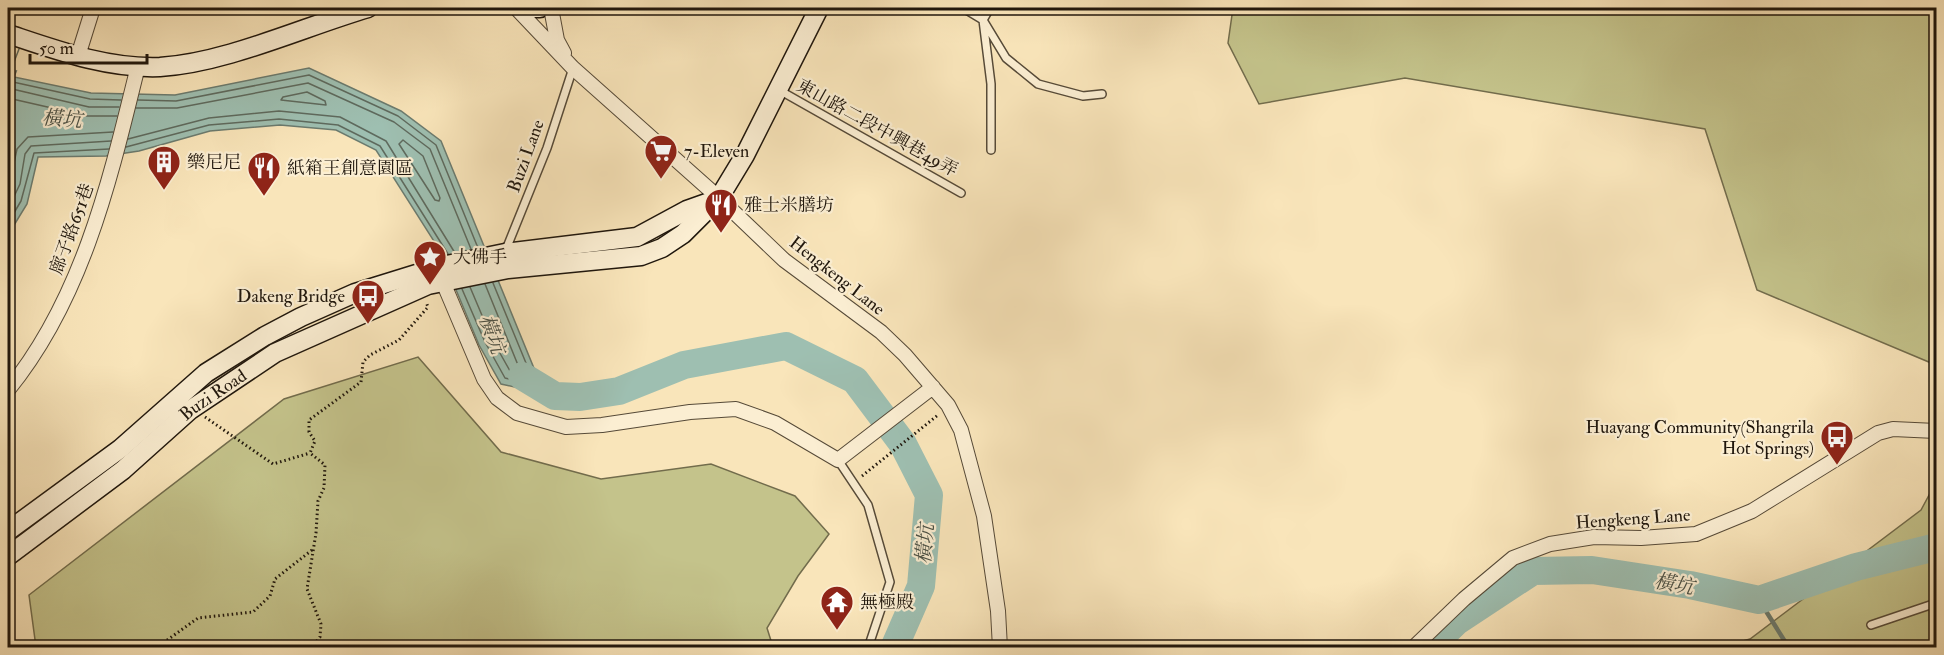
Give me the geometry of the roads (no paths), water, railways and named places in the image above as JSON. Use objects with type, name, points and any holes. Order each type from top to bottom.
[{"type":"main road","points":[[8,34],[78,56],[138,66],[179,65],[227,54],[368,8]]},
{"type":"main road","points":[[521,8],[540,8]]},
{"type":"main road","points":[[442,274],[504,259],[637,237],[687,210],[719,198],[745,155],[819,8]]},
{"type":"main road","name":"Buzi Road","points":[[8,556],[123,470],[190,410],[275,353],[442,274]]},
{"type":"main road","name":"Buzi Road","points":[[8,531],[120,449],[206,373],[265,336],[355,293],[442,274]]},
{"type":"street","points":[[78,56],[93,8]]},
{"type":"street","name":"Hengkeng Lane","points":[[516,8],[573,68],[719,198],[784,260],[881,332],[933,387],[961,430],[984,516],[998,611],[1000,648]]},
{"type":"street","points":[[551,8],[557,40],[573,68]]},
{"type":"street","name":"廍子路651巷","points":[[8,390],[22,373],[85,256],[112,172],[138,66]]},
{"type":"street","points":[[442,274],[484,379],[497,398],[517,413],[566,427],[602,425],[690,412],[736,410],[775,423],[838,460],[933,387]]},
{"type":"street","name":"Hengkeng Lane","points":[[1413,648],[1464,599],[1513,558],[1550,544],[1594,537],[1696,534],[1752,511],[1878,433],[1893,429],[1936,431]]},
{"type":"lane","points":[[963,8],[983,20],[1006,58],[1038,84],[1083,96],[1102,94]]},
{"type":"lane","points":[[990,8],[983,20],[991,84],[991,150]]},
{"type":"lane","name":"Buzi Lane","points":[[504,259],[547,148],[573,68]]},
{"type":"lane","name":"東山路二段中興巷49弄","points":[[777,89],[962,193]]},
{"type":"lane","points":[[838,460],[868,505],[890,582],[868,648]]},
{"type":"lane","points":[[1871,625],[1936,603]]},
{"type":"water","points":[[8,8],[50,8],[27,44],[14,77],[91,93],[175,95],[309,68],[401,111],[441,141],[538,378],[555,396],[501,384],[479,345],[439,249],[376,150],[336,130],[280,125],[210,131],[139,151],[106,156],[38,157],[27,204],[8,235]]},
{"type":"waterway","name":"橫坑","points":[[522,376],[555,396],[580,397],[619,391],[684,365],[786,346],[855,380],[903,444],[929,495],[921,586],[894,648]]},
{"type":"waterway","name":"橫坑","points":[[1429,648],[1457,621],[1533,571],[1592,570],[1690,585],[1759,600],[1856,567],[1936,547]]},
{"type":"waterway","points":[[1759,600],[1789,648]]},
{"type":"place","name":"7-Eleven","points":[[661,180]]},
{"type":"place","name":"樂尼尼","points":[[164,191]]},
{"type":"place","name":"紙箱王創意園區","points":[[264,197]]},
{"type":"place","name":"雅士米膳坊","points":[[721,234]]},
{"type":"place","name":"大佛手","points":[[430,286]]},
{"type":"place","name":"Dakeng Bridge","points":[[368,325]]},
{"type":"place","name":"Huayang Community(Shangrila Hot Springs)","points":[[1837,466]]},
{"type":"place","name":"無極殿","points":[[837,631]]}]
